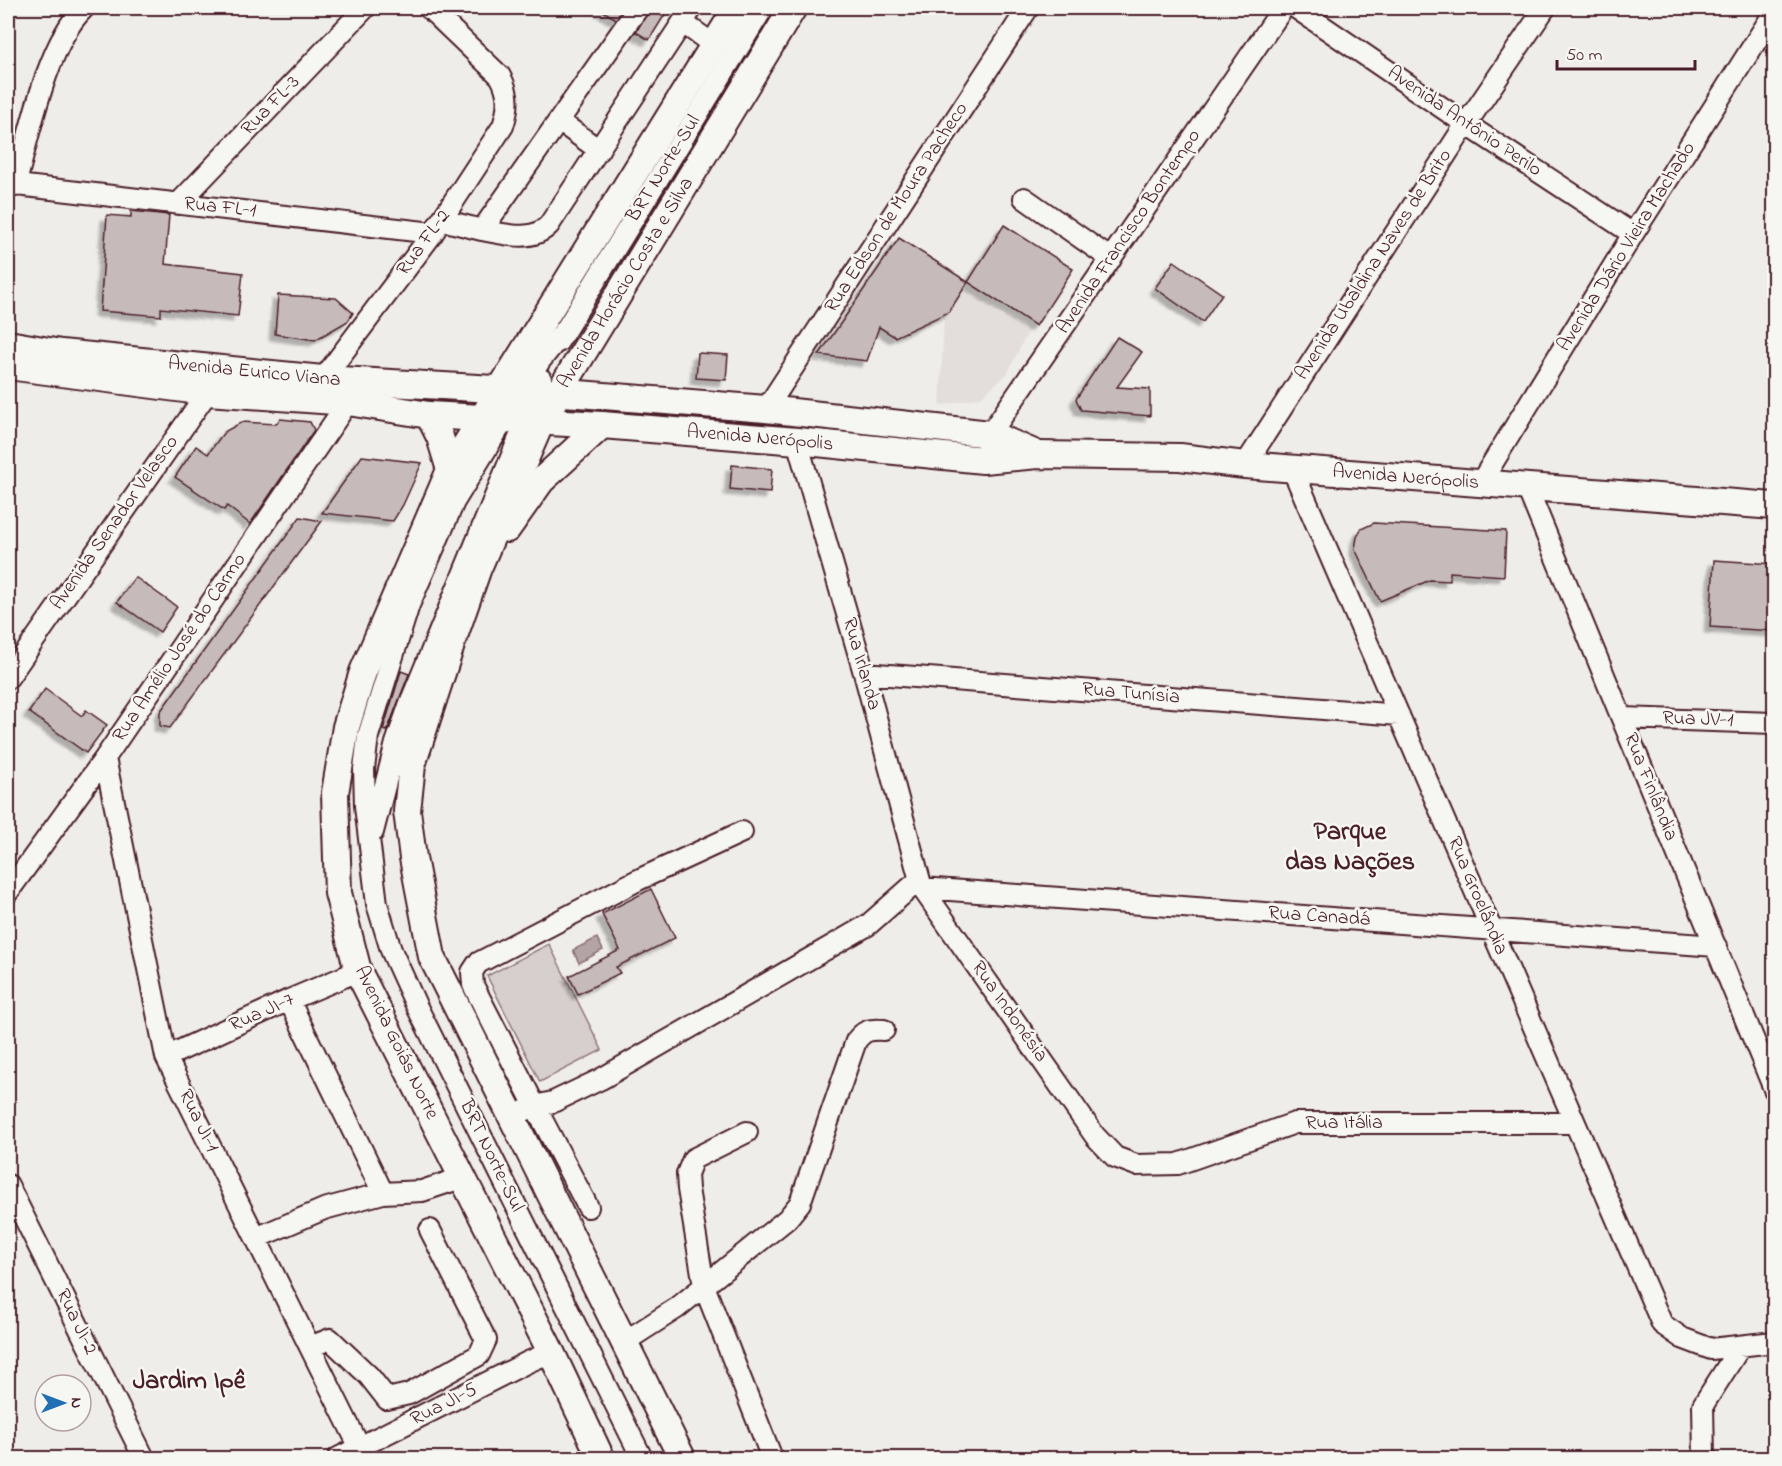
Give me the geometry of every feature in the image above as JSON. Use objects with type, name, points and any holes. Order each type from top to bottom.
[{"type":"main road","name":"Avenida Horácio Costa e Silva","points":[[450,470],[514,420],[528,392],[525,347],[737,8]]},
{"type":"main road","name":"Avenida Horácio Costa e Silva","points":[[478,568],[514,420],[528,392],[792,8]]},
{"type":"main road","name":"Avenida Eurico Viana","points":[[8,344],[61,353],[323,379],[528,392]]},
{"type":"main road","points":[[462,389],[525,347]]},
{"type":"main road","name":"Avenida Eurico Viana","points":[[8,366],[207,392],[348,402],[429,415],[514,420]]},
{"type":"main road","name":"Avenida Nerópolis","points":[[528,392],[766,409],[990,434],[1038,455]]},
{"type":"main road","points":[[429,415],[440,437],[450,470]]},
{"type":"main road","name":"Avenida Nerópolis","points":[[514,420],[797,441],[983,460],[1038,455],[1180,457],[1245,465],[1774,506]]},
{"type":"main road","points":[[602,425],[541,481],[478,568],[412,765],[407,811],[413,858],[432,957],[682,1458]]},
{"type":"main road","name":"Avenida Goiás Norte","points":[[450,470],[363,672],[346,727],[335,793],[338,893],[358,971],[551,1352],[601,1458]]},
{"type":"street","points":[[11,185],[50,64],[75,16],[84,8]]},
{"type":"street","name":"Rua FL-3","points":[[178,204],[365,8]]},
{"type":"street","name":"Rua FL-2","points":[[323,379],[437,226],[503,126],[508,112],[506,86],[500,76],[429,8]]},
{"type":"street","points":[[482,230],[638,8]]},
{"type":"street","name":"BRT Norte-Sul","points":[[528,392],[545,368],[565,330],[763,8]]},
{"type":"street","name":"Rua Edson de Moura Pacheco","points":[[766,409],[1028,8]]},
{"type":"street","name":"Avenida Francisco Bontempo","points":[[983,460],[990,434],[1282,8]]},
{"type":"street","name":"Avenida Antônio Perilo","points":[[1296,8],[1633,234]]},
{"type":"street","name":"Avenida Ubaldina Naves de Brito","points":[[1245,465],[1466,124],[1545,8]]},
{"type":"street","name":"Avenida Dário Vieira Machado","points":[[1481,482],[1633,234],[1774,13]]},
{"type":"street","points":[[688,15],[714,45]]},
{"type":"street","name":"Rua FL-1","points":[[11,185],[178,204],[482,230],[516,236],[542,232],[549,225],[688,15]]},
{"type":"street","points":[[559,121],[599,150]]},
{"type":"street","points":[[1024,198],[1111,258]]},
{"type":"street","name":"Avenida Senador Velasco","points":[[8,678],[224,369]]},
{"type":"street","name":"Rua Amélio José do Carmo","points":[[8,892],[105,758],[348,402]]},
{"type":"street","points":[[369,843],[396,743],[514,420]]},
{"type":"street","name":"BRT Norte-Sul","points":[[514,420],[453,502],[409,605],[368,736],[364,769],[369,843],[377,904],[391,950],[421,1016],[642,1458]]},
{"type":"street","name":"Rua Irlanda","points":[[797,441],[864,673],[921,884]]},
{"type":"street","name":"Rua Groelândia","points":[[1292,468],[1662,1324],[1682,1338],[1711,1349],[1740,1347]]},
{"type":"street","name":"Rua Finlândia","points":[[1526,485],[1774,1089]]},
{"type":"street","name":"Rua Tunísia","points":[[864,673],[1399,715]]},
{"type":"street","name":"Rua JV-1","points":[[1622,718],[1774,723]]},
{"type":"street","name":"Rua JI-1","points":[[105,758],[166,1057],[363,1453]]},
{"type":"street","points":[[588,1207],[473,985],[472,972],[478,963],[638,880],[742,832]]},
{"type":"street","points":[[512,1117],[535,1106],[553,1102],[601,1079],[868,925],[921,884]]},
{"type":"street","name":"Rua Canadá","points":[[921,884],[1716,946]]},
{"type":"street","name":"Rua Indonésia","points":[[921,884],[1095,1136]]},
{"type":"street","name":"Rua JI-7","points":[[166,1057],[358,971]]},
{"type":"street","points":[[289,1000],[383,1193]]},
{"type":"street","points":[[624,1342],[677,1308],[787,1219],[800,1203],[856,1041],[862,1033],[871,1029],[884,1030]]},
{"type":"street","name":"Rua Itália","points":[[1095,1136],[1116,1157],[1137,1165],[1179,1164],[1295,1123],[1575,1123]]},
{"type":"street","points":[[747,1132],[693,1159],[687,1174],[688,1189],[704,1286],[772,1458]]},
{"type":"street","points":[[256,1238],[324,1209],[383,1193],[422,1191],[461,1178]]},
{"type":"street","name":"Rua JI-2","points":[[8,1185],[144,1458]]},
{"type":"street","points":[[310,1347],[330,1339],[369,1376],[387,1400],[409,1394],[479,1354],[486,1340],[430,1230]]},
{"type":"street","points":[[1704,1458],[1703,1405],[1740,1347],[1774,1342]]},
{"type":"street","name":"Rua JI-5","points":[[338,1458],[363,1453],[528,1362],[551,1352]]},
{"type":"shaded area","points":[[963,288],[1029,330],[1007,374],[981,397],[940,406],[944,316]]},
{"type":"shaded area","points":[[597,938],[603,950],[579,963],[573,950]]},
{"type":"shaded area","points":[[549,944],[602,1050],[540,1082],[487,976]]},
{"type":"building","points":[[598,8],[624,8],[616,19]]},
{"type":"building","points":[[650,8],[669,8],[649,40],[636,32]]},
{"type":"building","points":[[131,211],[169,215],[165,264],[243,273],[238,316],[161,308],[161,316],[100,311],[107,215],[131,217]]},
{"type":"building","points":[[1004,225],[1073,269],[1036,326],[968,282]]},
{"type":"building","points":[[899,238],[968,282],[949,312],[895,337],[879,327],[867,361],[819,355]]},
{"type":"building","points":[[1174,261],[1222,294],[1203,322],[1155,288]]},
{"type":"building","points":[[278,295],[336,298],[353,313],[348,321],[315,340],[275,334]]},
{"type":"building","points":[[1117,337],[1142,352],[1117,387],[1150,389],[1150,416],[1081,410],[1076,399]]},
{"type":"building","points":[[698,353],[728,355],[726,380],[696,378]]},
{"type":"building","points":[[280,419],[310,422],[314,430],[250,524],[227,506],[224,510],[175,477],[196,446],[208,454],[224,432],[242,422],[276,424]]},
{"type":"building","points":[[362,456],[422,463],[393,521],[322,513]]},
{"type":"building","points":[[732,465],[772,469],[770,493],[730,489]]},
{"type":"building","points":[[300,517],[322,521],[170,728],[160,726],[160,712]]},
{"type":"building","points":[[1374,523],[1506,531],[1504,576],[1450,572],[1450,581],[1430,580],[1380,601],[1355,549],[1361,529]]},
{"type":"building","points":[[1714,560],[1774,564],[1773,631],[1710,627]]},
{"type":"building","points":[[135,577],[177,607],[160,632],[117,602]]},
{"type":"building","points":[[401,671],[409,674],[387,731],[383,730]]},
{"type":"building","points":[[45,689],[82,716],[86,710],[107,725],[86,753],[29,712]]},
{"type":"building","points":[[651,889],[675,938],[616,967],[620,973],[578,994],[569,976],[620,950],[602,914]]},
{"type":"district","name":"Parque das Nações","points":[[1350,848]]},
{"type":"district","name":"Jardim Ipê","points":[[189,1382]]}]
